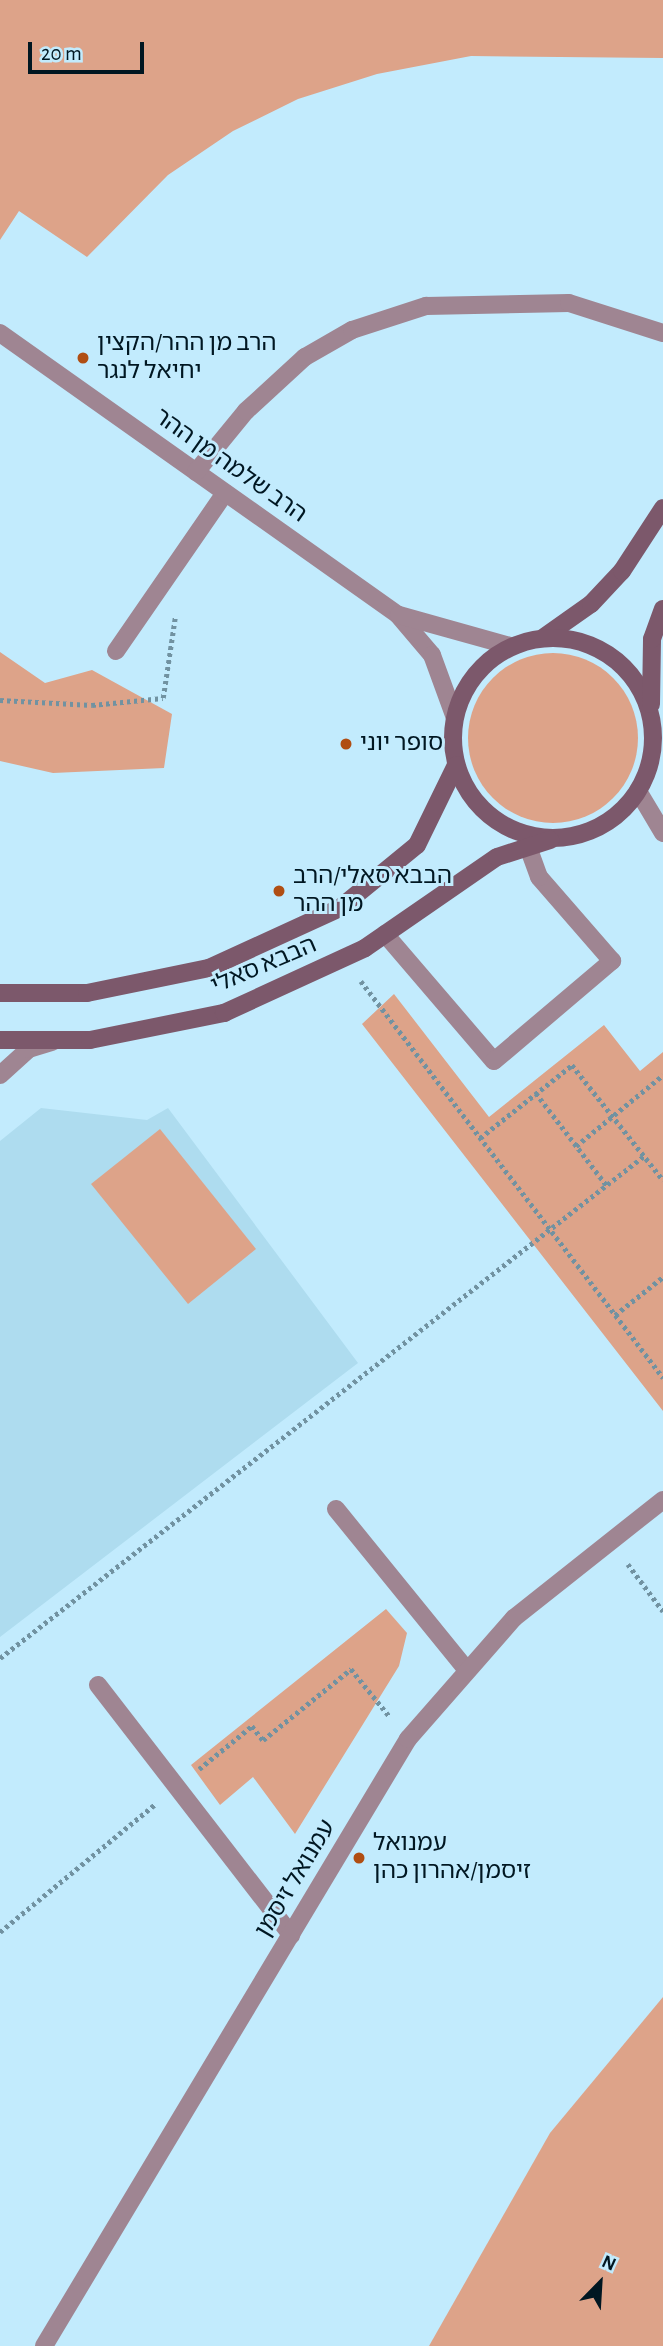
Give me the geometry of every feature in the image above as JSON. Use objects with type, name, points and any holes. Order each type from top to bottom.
[{"type":"street","points":[[195,472],[246,411],[305,357],[352,330],[426,306],[569,303],[663,332]]},
{"type":"street","name":"הרב שלמה מן ההר","points":[[0,333],[398,615]]},
{"type":"street","points":[[116,651],[225,493]]},
{"type":"street","points":[[544,637],[591,604],[622,571],[663,508]]},
{"type":"street","points":[[398,615],[432,655],[454,715],[456,765],[470,795],[494,819],[524,834],[558,838],[599,826],[638,791],[649,767],[652,639],[663,609]]},
{"type":"street","points":[[398,615],[510,646]]},
{"type":"street","points":[[454,715],[466,687],[510,646],[544,637],[573,639],[623,665],[651,715]]},
{"type":"street","name":"הבבא סאלי","points":[[0,993],[87,993],[209,968],[340,908],[417,845],[456,765]]},
{"type":"street","points":[[638,791],[663,833]]},
{"type":"street","name":"הבבא סאלי","points":[[0,1040],[60,1039],[137,1032],[224,1013],[343,958],[385,934],[459,879],[528,847],[558,838]]},
{"type":"street","points":[[385,934],[494,1061],[612,961],[539,877],[528,847]]},
{"type":"street","points":[[0,1075],[29,1049],[60,1039]]},
{"type":"street","name":"עמנואל זיסמן","points":[[44,2346],[408,1739],[465,1668],[514,1618],[663,1500]]},
{"type":"street","points":[[336,1509],[465,1668]]},
{"type":"street","points":[[98,1685],[291,1935]]},
{"type":"path","points":[[343,958],[663,1378]]},
{"type":"path","points":[[480,1138],[572,1065],[663,1181]]},
{"type":"path","points":[[576,1146],[663,1076]]},
{"type":"path","points":[[537,1093],[607,1186]]},
{"type":"path","points":[[0,1658],[644,1157]]},
{"type":"path","points":[[615,1315],[663,1277]]},
{"type":"path","points":[[611,1541],[663,1611]]},
{"type":"path","points":[[0,1931],[252,1726],[263,1740],[351,1669],[408,1739]]},
{"type":"shaded area","points":[[0,0],[663,0],[663,58],[471,56],[377,74],[298,99],[233,131],[168,175],[87,257],[19,211],[0,240]]},
{"type":"shaded area","points":[[0,652],[45,683],[92,670],[172,714],[164,768],[53,773],[0,761]]},
{"type":"shaded area","points":[[553,653],[586,659],[613,678],[632,705],[638,738],[632,771],[613,798],[586,817],[553,823],[520,817],[493,798],[474,771],[468,738],[474,705],[493,678],[520,659]]},
{"type":"shaded area","points":[[394,994],[489,1117],[604,1025],[640,1071],[663,1052],[663,1411],[362,1024]]},
{"type":"shaded area","points":[[41,1108],[147,1120],[168,1108],[358,1363],[0,1637],[0,1141]]},
{"type":"shaded area","points":[[160,1129],[256,1249],[188,1304],[91,1184]]},
{"type":"shaded area","points":[[386,1609],[407,1633],[399,1666],[295,1834],[253,1777],[220,1805],[191,1765]]},
{"type":"shaded area","points":[[663,1997],[663,2346],[429,2346],[550,2133]]},
{"type":"place","name":"הרב מן ההר/הקצין יחיאל לנגר","points":[[83,358]]},
{"type":"place","name":"סופר יוני","points":[[346,744]]},
{"type":"place","name":"הבבא סאלי/הרב מן ההר","points":[[279,891]]},
{"type":"place","name":"עמנואל זיסמן/אהרון כהן","points":[[359,1858]]}]
